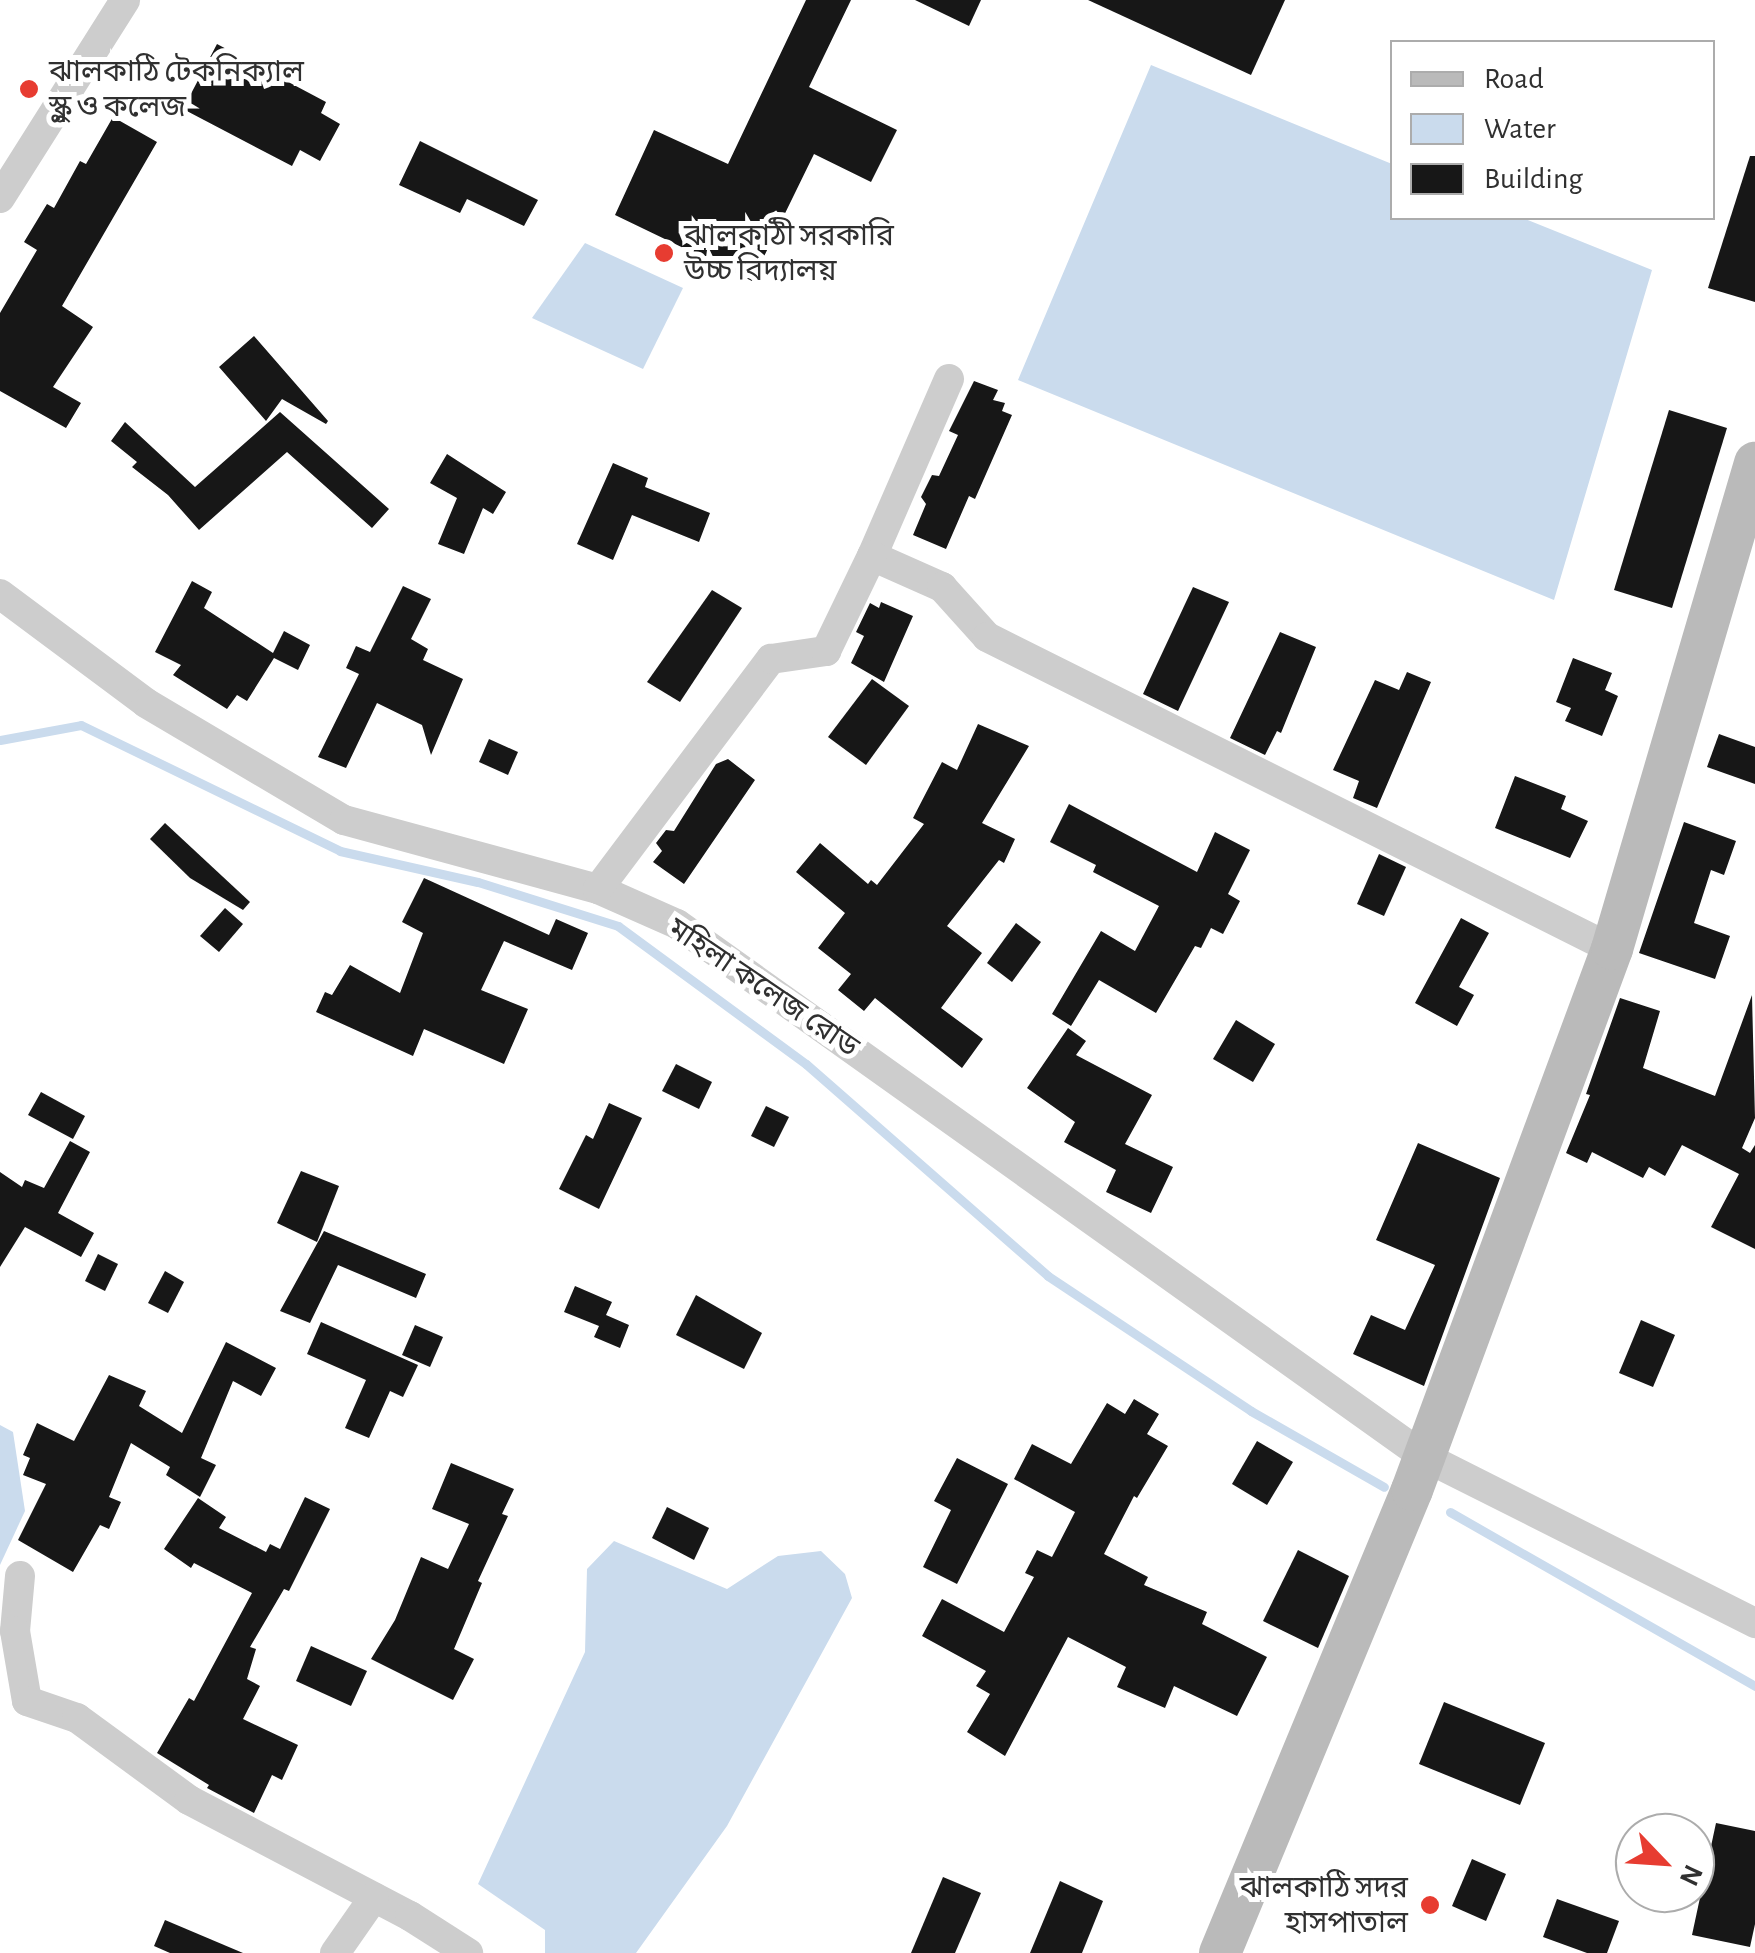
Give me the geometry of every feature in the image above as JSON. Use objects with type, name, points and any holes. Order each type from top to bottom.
[{"type":"main road","points":[[1220,1953],[1423,1456],[1612,949],[1755,462]]},
{"type":"street","points":[[0,198],[125,0]]},
{"type":"street","points":[[598,890],[770,659],[826,651],[949,380]]},
{"type":"street","points":[[872,556],[942,586],[987,637],[1612,949]]},
{"type":"street","name":"মহিলা কলেজ রোড","points":[[0,594],[146,703],[344,820],[598,890],[676,924],[1423,1456],[1755,1623]]},
{"type":"street","points":[[20,1576],[15,1631],[28,1701],[76,1718],[190,1800],[374,1897],[468,1953]]},
{"type":"street","points":[[335,1953],[374,1897]]},
{"type":"water","points":[[1151,65],[1390,163],[1390,220],[1528,220],[1652,270],[1554,600],[1018,380]]},
{"type":"water","points":[[585,243],[683,288],[643,369],[532,318]]},
{"type":"water","points":[[0,1425],[13,1432],[25,1511],[0,1565]]},
{"type":"water","points":[[614,1541],[727,1589],[778,1556],[821,1551],[845,1574],[852,1598],[727,1826],[636,1953],[545,1953],[545,1930],[478,1884],[585,1652],[587,1569]]},
{"type":"building","points":[[806,0],[851,0],[809,87],[897,130],[871,182],[814,154],[752,281],[615,215],[654,130],[728,164]]},
{"type":"building","points":[[915,0],[981,0],[969,26]]},
{"type":"building","points":[[1088,0],[1285,0],[1251,75]]},
{"type":"building","points":[[217,44],[326,102],[321,113],[340,124],[320,161],[300,150],[292,166],[183,109]]},
{"type":"building","points":[[113,117],[157,142],[62,306],[93,327],[53,387],[81,403],[66,428],[0,391],[0,313],[37,250],[24,242],[47,204],[54,208],[80,161],[86,164]]},
{"type":"building","points":[[420,141],[538,200],[524,226],[467,199],[460,213],[399,185]]},
{"type":"building","points":[[1750,156],[1755,156],[1755,302],[1708,288]]},
{"type":"building","points":[[254,336],[328,421],[326,424],[282,399],[266,421],[219,367]]},
{"type":"building","points":[[974,381],[998,390],[993,400],[1005,403],[1002,411],[1012,415],[975,499],[969,496],[946,549],[913,535],[926,504],[921,497],[932,475],[939,476],[958,435],[949,431]]},
{"type":"building","points":[[1669,410],[1727,428],[1672,608],[1614,590]]},
{"type":"building","points":[[280,412],[389,509],[372,528],[287,452],[199,530],[168,495],[132,467],[137,462],[111,441],[125,422],[195,487]]},
{"type":"building","points":[[447,454],[506,492],[493,514],[483,508],[464,554],[438,544],[457,498],[430,483]]},
{"type":"building","points":[[613,463],[648,478],[645,487],[710,513],[699,542],[632,515],[613,560],[577,544]]},
{"type":"building","points":[[192,581],[212,592],[204,608],[273,653],[284,631],[310,645],[298,670],[274,658],[247,701],[237,695],[227,709],[173,675],[181,665],[155,652]]},
{"type":"building","points":[[403,586],[431,599],[411,639],[428,649],[423,660],[463,679],[431,755],[422,725],[377,703],[346,768],[318,757],[359,674],[346,668],[356,646],[370,652]]},
{"type":"building","points":[[1193,587],[1229,602],[1178,711],[1143,694]]},
{"type":"building","points":[[712,590],[742,608],[680,702],[647,682]]},
{"type":"building","points":[[881,602],[913,616],[884,682],[851,663],[864,636],[856,632],[870,603],[879,608]]},
{"type":"building","points":[[1280,632],[1316,647],[1281,733],[1277,731],[1265,755],[1230,738]]},
{"type":"building","points":[[1573,658],[1612,673],[1605,690],[1618,696],[1602,736],[1565,721],[1571,708],[1556,702]]},
{"type":"building","points":[[1407,672],[1431,682],[1377,808],[1353,798],[1359,781],[1333,770],[1375,680],[1399,690]]},
{"type":"building","points":[[872,679],[909,706],[866,765],[828,737]]},
{"type":"building","points":[[978,724],[1029,746],[982,823],[1015,839],[1004,863],[999,860],[947,926],[982,953],[941,1008],[983,1039],[962,1068],[875,998],[864,1011],[838,990],[851,974],[818,948],[845,913],[796,872],[820,843],[868,884],[871,880],[877,885],[924,824],[913,818],[942,762],[957,770]]},
{"type":"building","points":[[1719,734],[1755,747],[1755,784],[1707,767]]},
{"type":"building","points":[[489,739],[518,752],[508,775],[479,762]]},
{"type":"building","points":[[728,759],[755,780],[684,884],[653,862],[662,851],[656,843],[666,830],[674,831],[716,764]]},
{"type":"building","points":[[1515,776],[1566,796],[1561,809],[1588,821],[1570,858],[1495,828]]},
{"type":"building","points":[[1069,804],[1197,872],[1215,832],[1250,850],[1228,894],[1240,901],[1223,934],[1211,928],[1201,948],[1195,946],[1156,1013],[1099,980],[1071,1026],[1052,1014],[1101,931],[1135,951],[1159,906],[1093,872],[1096,865],[1050,842]]},
{"type":"building","points":[[1684,822],[1736,841],[1724,875],[1711,870],[1694,923],[1730,936],[1715,979],[1639,953]]},
{"type":"building","points":[[165,823],[250,902],[243,910],[190,878],[150,839]]},
{"type":"building","points":[[1379,854],[1406,867],[1384,916],[1357,904]]},
{"type":"building","points":[[424,878],[549,935],[556,919],[588,933],[572,970],[504,941],[481,990],[528,1009],[504,1064],[424,1029],[413,1056],[316,1012],[325,992],[332,995],[350,965],[400,993],[423,933],[402,922]]},
{"type":"building","points":[[225,908],[243,924],[219,952],[200,936]]},
{"type":"building","points":[[1461,918],[1489,933],[1459,987],[1474,995],[1457,1026],[1415,1003]]},
{"type":"building","points":[[1016,923],[1041,942],[1012,982],[987,963]]},
{"type":"building","points":[[1752,995],[1755,1118],[1742,1148],[1750,1153],[1755,1145],[1755,1249],[1711,1227],[1739,1174],[1682,1145],[1665,1176],[1649,1167],[1643,1178],[1592,1152],[1587,1163],[1566,1153],[1590,1095],[1586,1094],[1620,998],[1660,1011],[1643,1068],[1715,1096]]},
{"type":"building","points":[[1236,1020],[1275,1044],[1253,1082],[1213,1059]]},
{"type":"building","points":[[1068,1028],[1086,1041],[1076,1055],[1152,1095],[1125,1144],[1173,1167],[1151,1213],[1106,1192],[1116,1170],[1064,1142],[1075,1122],[1027,1088]]},
{"type":"building","points":[[676,1064],[712,1082],[699,1109],[662,1091]]},
{"type":"building","points":[[41,1092],[85,1116],[73,1139],[28,1115]]},
{"type":"building","points":[[609,1103],[642,1118],[599,1209],[559,1189],[586,1135],[593,1139]]},
{"type":"building","points":[[766,1106],[789,1117],[774,1147],[751,1136]]},
{"type":"building","points":[[70,1141],[90,1152],[58,1213],[94,1233],[81,1257],[25,1227],[0,1267],[0,1172],[22,1187],[25,1180],[44,1188]]},
{"type":"building","points":[[1418,1143],[1500,1178],[1424,1386],[1353,1354],[1371,1315],[1405,1330],[1435,1265],[1376,1240]]},
{"type":"building","points":[[301,1171],[339,1186],[317,1242],[277,1223]]},
{"type":"building","points":[[324,1231],[426,1274],[416,1298],[338,1265],[310,1323],[280,1311]]},
{"type":"building","points":[[98,1254],[118,1264],[105,1291],[85,1281]]},
{"type":"building","points":[[165,1271],[184,1282],[168,1313],[148,1303]]},
{"type":"building","points":[[575,1286],[612,1302],[606,1315],[629,1325],[620,1348],[594,1337],[599,1326],[564,1312]]},
{"type":"building","points":[[696,1295],[762,1333],[744,1369],[676,1335]]},
{"type":"building","points":[[1641,1320],[1675,1335],[1653,1387],[1619,1373]]},
{"type":"building","points":[[321,1322],[418,1365],[403,1397],[390,1391],[369,1438],[345,1428],[366,1380],[307,1354]]},
{"type":"building","points":[[415,1325],[443,1337],[430,1367],[402,1355]]},
{"type":"building","points":[[226,1342],[276,1368],[261,1396],[233,1381],[201,1458],[216,1465],[200,1497],[166,1475],[170,1467],[131,1443],[109,1497],[121,1502],[109,1529],[100,1525],[73,1572],[18,1540],[46,1484],[23,1475],[30,1458],[23,1455],[37,1423],[74,1441],[109,1375],[146,1391],[139,1406],[182,1433]]},
{"type":"building","points":[[1134,1399],[1159,1414],[1147,1434],[1168,1446],[1137,1498],[1134,1496],[1104,1554],[1148,1577],[1144,1585],[1207,1612],[1202,1624],[1267,1657],[1237,1716],[1174,1686],[1165,1708],[1117,1687],[1126,1667],[1068,1637],[1005,1756],[967,1732],[990,1694],[976,1686],[986,1671],[922,1636],[942,1599],[1004,1632],[1034,1577],[1025,1573],[1037,1550],[1052,1557],[1075,1512],[1014,1479],[1032,1444],[1071,1464],[1107,1403],[1125,1414]]},
{"type":"building","points":[[1257,1441],[1293,1462],[1267,1505],[1232,1484]]},
{"type":"building","points":[[957,1458],[1008,1484],[957,1584],[923,1567],[951,1510],[934,1501]]},
{"type":"building","points":[[451,1463],[514,1489],[502,1514],[508,1516],[478,1581],[482,1583],[454,1649],[474,1659],[453,1700],[371,1659],[395,1620],[421,1557],[448,1569],[469,1524],[432,1509]]},
{"type":"building","points":[[305,1497],[330,1509],[289,1591],[284,1589],[250,1647],[256,1649],[247,1679],[260,1686],[243,1719],[298,1745],[282,1780],[272,1775],[254,1813],[207,1788],[209,1785],[157,1753],[189,1698],[194,1701],[252,1593],[194,1563],[191,1568],[164,1549],[198,1498],[226,1517],[219,1528],[266,1552],[270,1544],[280,1549]]},
{"type":"building","points":[[667,1507],[709,1528],[694,1560],[652,1538]]},
{"type":"building","points":[[1298,1550],[1349,1576],[1318,1648],[1263,1621]]},
{"type":"building","points":[[311,1646],[367,1671],[351,1706],[296,1681]]},
{"type":"building","points":[[1444,1702],[1545,1743],[1520,1805],[1419,1764]]},
{"type":"building","points":[[1716,1823],[1755,1831],[1755,1924],[1750,1947],[1692,1935],[1697,1913],[1715,1913]]},
{"type":"building","points":[[1472,1859],[1506,1874],[1486,1921],[1452,1906]]},
{"type":"building","points":[[943,1877],[981,1893],[955,1953],[911,1953]]},
{"type":"building","points":[[1060,1881],[1103,1901],[1082,1953],[1030,1953]]},
{"type":"building","points":[[1557,1899],[1619,1921],[1607,1953],[1587,1953],[1543,1937]]},
{"type":"building","points":[[165,1920],[243,1953],[170,1953],[154,1946]]},
{"type":"waterway","points":[[0,740],[81,725],[340,851],[478,882],[618,926],[806,1064],[1048,1276],[1251,1411],[1384,1487]]},
{"type":"waterway","points":[[1450,1512],[1755,1686]]},
{"type":"place","name":"ঝালকাঠি টেকনিক্যাল স্কুল ও কলেজ","points":[[29,89]]},
{"type":"place","name":"ঝালকাঠী সরকারি উচ্চ বিদ্যালয়","points":[[664,253]]},
{"type":"place","name":"ঝালকাঠি সদর হাসপাতাল","points":[[1430,1905]]}]
